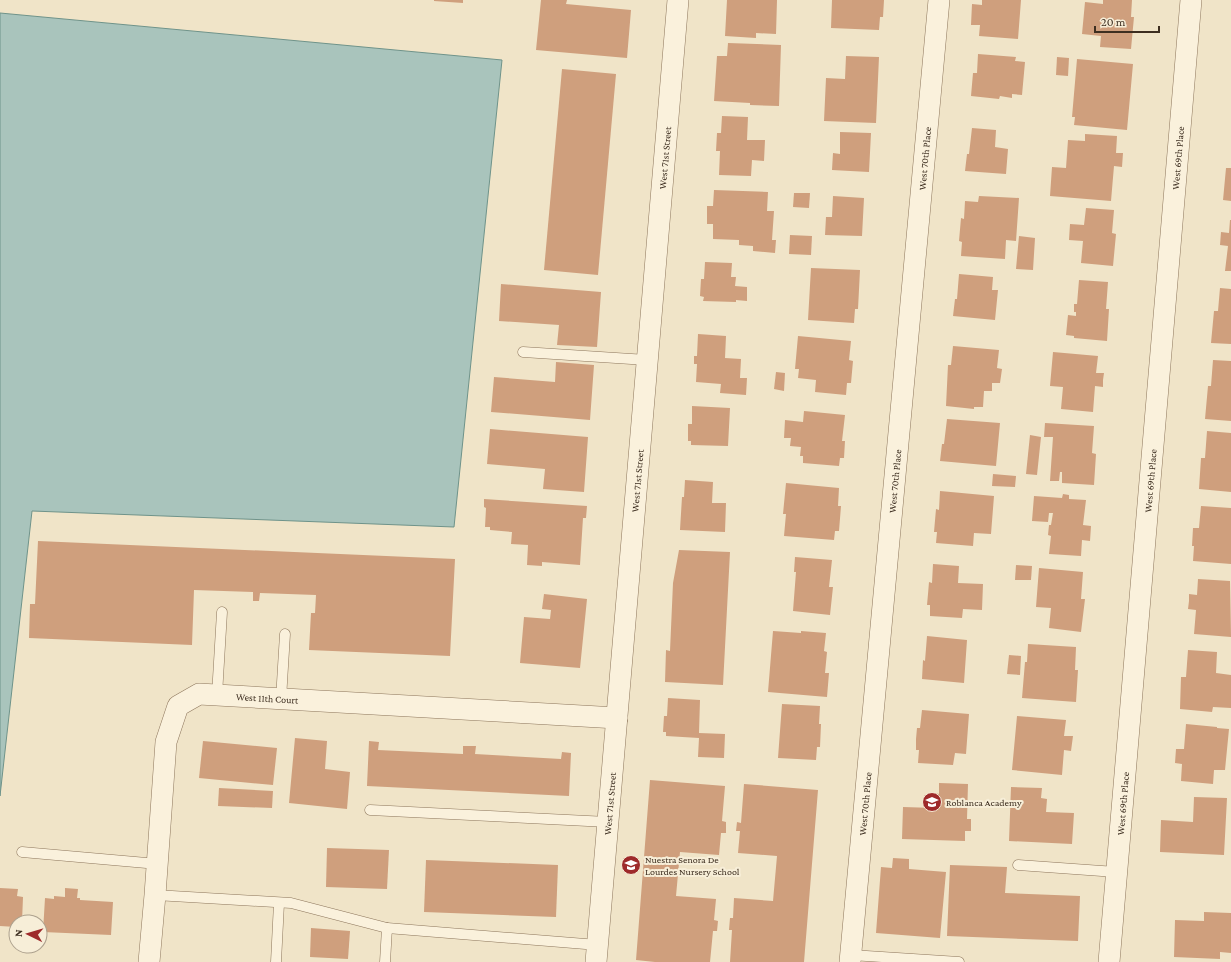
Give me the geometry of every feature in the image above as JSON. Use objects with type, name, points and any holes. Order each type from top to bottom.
[{"type":"street","name":"West 71st Street","points":[[597,954],[678,0]]},
{"type":"street","name":"West 70th Place","points":[[850,959],[939,0]]},
{"type":"street","name":"West 69th Place","points":[[1109,962],[1190,0]]},
{"type":"street","name":"West 11th Court","points":[[149,962],[158,864],[166,742],[178,706],[199,694],[617,718]]},
{"type":"lane","points":[[523,352],[648,360]]},
{"type":"lane","points":[[217,696],[222,612]]},
{"type":"lane","points":[[281,699],[284,634]]},
{"type":"lane","points":[[370,810],[608,822]]},
{"type":"lane","points":[[22,852],[158,864]]},
{"type":"lane","points":[[1018,865],[1116,872]]},
{"type":"lane","points":[[155,895],[291,903],[388,928],[597,954]]},
{"type":"lane","points":[[276,962],[279,903]]},
{"type":"lane","points":[[385,962],[388,928]]},
{"type":"lane","points":[[850,959],[959,962]]},
{"type":"water","points":[[0,13],[502,60],[454,527],[32,511],[0,796]]},
{"type":"building","points":[[463,0],[463,3],[434,1]]},
{"type":"building","points":[[541,0],[567,0],[566,4],[631,10],[627,58],[536,50]]},
{"type":"building","points":[[727,0],[777,0],[776,34],[756,33],[756,38],[725,36]]},
{"type":"building","points":[[832,0],[884,0],[883,17],[880,17],[879,30],[831,28]]},
{"type":"building","points":[[982,0],[1021,0],[1018,39],[979,36],[980,25],[971,25],[972,4],[982,5]]},
{"type":"building","points":[[1103,0],[1132,0],[1131,17],[1134,17],[1131,49],[1100,47],[1101,36],[1082,34],[1085,2],[1103,4]]},
{"type":"building","points":[[728,43],[781,45],[779,106],[750,105],[750,103],[714,101],[717,56],[727,56]]},
{"type":"building","points":[[978,54],[1016,57],[1015,61],[1025,62],[1022,95],[1012,94],[1012,98],[1000,96],[999,99],[971,96],[973,73],[977,73]]},
{"type":"building","points":[[846,56],[879,57],[876,123],[824,121],[826,78],[845,79]]},
{"type":"building","points":[[1057,57],[1069,58],[1068,76],[1056,75]]},
{"type":"building","points":[[1077,59],[1133,64],[1127,130],[1074,125],[1075,117],[1072,117]]},
{"type":"building","points":[[562,69],[616,74],[598,275],[544,270]]},
{"type":"building","points":[[722,116],[748,117],[747,140],[765,140],[764,161],[752,160],[751,176],[719,175],[720,151],[716,151],[717,133],[721,133]]},
{"type":"building","points":[[972,128],[996,130],[995,147],[1008,149],[1006,174],[965,171],[967,154],[969,154]]},
{"type":"building","points":[[840,132],[871,133],[869,172],[832,170],[833,153],[840,154]]},
{"type":"building","points":[[1085,134],[1117,136],[1116,153],[1123,153],[1122,167],[1114,166],[1111,201],[1050,196],[1052,167],[1066,168],[1068,140],[1085,141]]},
{"type":"building","points":[[1226,168],[1231,168],[1231,201],[1223,200]]},
{"type":"building","points":[[714,190],[768,192],[767,211],[774,211],[772,240],[776,240],[775,253],[753,251],[753,246],[739,245],[739,240],[713,239],[713,224],[707,224],[707,206],[713,206]]},
{"type":"building","points":[[794,193],[810,193],[809,208],[793,207]]},
{"type":"building","points":[[833,196],[864,198],[862,236],[825,235],[826,217],[832,217]]},
{"type":"building","points":[[979,196],[1019,198],[1016,241],[1006,240],[1005,259],[961,256],[962,242],[959,241],[961,218],[964,219],[965,201],[978,202]]},
{"type":"building","points":[[1086,208],[1114,210],[1112,233],[1116,234],[1113,266],[1081,263],[1083,241],[1069,240],[1070,224],[1084,225]]},
{"type":"building","points":[[1230,220],[1231,271],[1225,271],[1228,246],[1220,245],[1221,232],[1229,233]]},
{"type":"building","points":[[790,235],[812,236],[811,255],[789,254]]},
{"type":"building","points":[[1019,236],[1035,238],[1033,270],[1016,269]]},
{"type":"building","points":[[705,262],[732,263],[731,277],[736,277],[735,286],[747,287],[747,301],[703,301],[704,297],[700,296],[701,279],[704,279]]},
{"type":"building","points":[[811,268],[860,270],[858,309],[855,309],[854,323],[808,320]]},
{"type":"building","points":[[959,274],[993,277],[992,290],[998,290],[995,320],[953,316],[955,299],[957,299]]},
{"type":"building","points":[[1079,280],[1108,282],[1106,309],[1109,309],[1107,341],[1074,338],[1074,336],[1066,335],[1068,315],[1076,316],[1076,312],[1074,312],[1074,304],[1077,304]]},
{"type":"building","points":[[501,284],[601,292],[597,347],[557,345],[559,325],[499,321]]},
{"type":"building","points":[[1220,288],[1231,289],[1231,344],[1211,343],[1214,311],[1218,311]]},
{"type":"building","points":[[698,334],[726,336],[725,358],[741,359],[740,378],[747,378],[746,395],[720,393],[721,384],[696,382],[697,364],[694,364],[694,356],[697,356]]},
{"type":"building","points":[[798,336],[851,341],[849,360],[853,361],[851,383],[847,383],[846,395],[815,392],[816,380],[798,378],[799,369],[795,369]]},
{"type":"building","points":[[953,346],[999,350],[997,368],[1002,369],[1000,383],[992,383],[992,391],[984,391],[983,407],[974,407],[974,409],[946,406],[948,365],[951,365]]},
{"type":"building","points":[[1053,352],[1098,356],[1096,373],[1104,373],[1103,387],[1095,386],[1093,412],[1061,409],[1063,387],[1050,386]]},
{"type":"building","points":[[1213,360],[1231,361],[1231,421],[1205,419],[1208,386],[1211,386]]},
{"type":"building","points":[[556,362],[594,365],[590,420],[491,412],[494,377],[555,382]]},
{"type":"building","points":[[776,372],[785,373],[784,391],[774,389]]},
{"type":"building","points":[[692,406],[730,408],[728,446],[691,445],[691,441],[688,441],[688,424],[692,424]]},
{"type":"building","points":[[804,411],[845,415],[842,441],[845,441],[844,458],[840,458],[839,466],[803,463],[803,456],[800,456],[801,447],[790,446],[791,438],[784,438],[785,420],[803,422]]},
{"type":"building","points":[[947,419],[1000,423],[996,466],[940,461]]},
{"type":"building","points":[[1045,423],[1094,426],[1092,453],[1096,454],[1094,485],[1062,483],[1062,472],[1060,472],[1059,481],[1050,481],[1053,437],[1044,437]]},
{"type":"building","points":[[490,429],[588,437],[584,492],[543,489],[545,469],[487,464]]},
{"type":"building","points":[[1207,431],[1231,433],[1231,492],[1199,489],[1201,458],[1205,458]]},
{"type":"building","points":[[1030,435],[1041,437],[1037,475],[1026,474]]},
{"type":"building","points":[[993,474],[1016,476],[1015,487],[992,486]]},
{"type":"building","points":[[685,480],[713,482],[712,503],[726,503],[725,532],[680,530],[682,497],[684,497]]},
{"type":"building","points":[[786,483],[839,488],[838,506],[841,506],[839,531],[835,531],[834,540],[784,536],[786,514],[783,514]]},
{"type":"building","points":[[940,491],[994,496],[991,534],[974,533],[973,546],[936,543],[937,532],[934,532],[936,509],[939,510]]},
{"type":"building","points":[[1063,494],[1069,495],[1069,499],[1086,500],[1083,525],[1091,526],[1090,541],[1082,540],[1081,556],[1049,554],[1051,536],[1048,535],[1049,525],[1051,525],[1053,513],[1049,513],[1048,522],[1032,521],[1034,496],[1062,498]]},
{"type":"building","points":[[484,499],[587,506],[586,518],[583,518],[580,565],[542,562],[542,566],[527,565],[528,545],[511,544],[512,532],[490,530],[490,527],[485,527],[486,508],[484,507]]},
{"type":"building","points":[[1201,506],[1231,508],[1231,564],[1193,561],[1193,528],[1199,528]]},
{"type":"building","points":[[38,541],[455,559],[450,656],[309,650],[311,613],[315,613],[316,595],[260,593],[259,601],[253,601],[253,592],[194,590],[192,645],[29,638],[30,604],[35,604]]},
{"type":"building","points":[[679,550],[730,552],[723,685],[665,682],[666,650],[670,651],[673,583]]},
{"type":"building","points":[[795,557],[832,560],[829,587],[833,587],[830,615],[793,611],[796,572],[794,572]]},
{"type":"building","points":[[933,564],[959,566],[958,583],[983,584],[982,610],[963,609],[962,618],[930,616],[930,605],[927,605],[929,582],[932,583]]},
{"type":"building","points":[[1016,565],[1032,566],[1031,580],[1015,580]]},
{"type":"building","points":[[1039,568],[1083,572],[1081,599],[1085,599],[1081,632],[1049,628],[1051,608],[1036,607]]},
{"type":"building","points":[[1198,579],[1230,581],[1231,637],[1194,634],[1196,610],[1188,609],[1189,594],[1197,595]]},
{"type":"building","points":[[544,594],[587,599],[580,668],[520,663],[524,617],[550,619],[551,610],[542,609]]},
{"type":"building","points":[[773,631],[826,633],[824,651],[827,652],[825,673],[829,673],[827,697],[768,692]]},
{"type":"building","points":[[927,636],[967,640],[964,683],[922,679],[923,660],[925,661]]},
{"type":"building","points":[[1028,644],[1076,647],[1075,670],[1078,670],[1076,702],[1022,698]]},
{"type":"building","points":[[1188,650],[1217,652],[1216,673],[1231,675],[1231,708],[1213,707],[1212,712],[1180,709],[1181,677],[1186,677]]},
{"type":"building","points":[[1009,655],[1021,656],[1020,675],[1007,674]]},
{"type":"building","points":[[668,698],[700,700],[699,733],[725,734],[724,758],[698,757],[699,738],[666,736],[666,732],[663,732],[664,716],[667,716]]},
{"type":"building","points":[[782,704],[820,706],[820,747],[817,747],[816,760],[778,758]]},
{"type":"building","points":[[922,710],[969,714],[966,754],[955,753],[953,765],[918,763],[919,750],[916,750],[916,739],[917,728],[920,728]]},
{"type":"building","points":[[1017,716],[1066,720],[1064,736],[1073,736],[1071,751],[1064,750],[1062,775],[1012,770]]},
{"type":"building","points":[[1186,724],[1229,729],[1225,770],[1214,770],[1213,784],[1181,781],[1182,764],[1175,763],[1176,749],[1184,749]]},
{"type":"building","points":[[295,738],[327,741],[325,769],[350,772],[347,809],[289,803]]},
{"type":"building","points":[[203,741],[277,748],[273,785],[199,778]]},
{"type":"building","points":[[369,741],[379,742],[378,750],[463,754],[463,746],[476,746],[475,754],[561,759],[562,752],[571,753],[569,796],[367,786]]},
{"type":"building","points":[[650,780],[725,786],[722,821],[726,822],[726,833],[721,833],[719,855],[680,852],[676,896],[716,899],[714,920],[718,921],[717,931],[713,931],[710,962],[655,962],[636,960]]},
{"type":"building","points":[[939,783],[968,784],[967,819],[971,819],[971,831],[965,831],[965,841],[902,839],[903,807],[935,808],[935,793],[939,794]]},
{"type":"building","points":[[744,784],[818,790],[804,962],[730,962],[732,930],[729,930],[730,918],[733,918],[734,898],[773,901],[777,856],[738,853],[740,831],[736,831],[737,822],[741,823]]},
{"type":"building","points":[[1011,787],[1042,788],[1041,798],[1047,799],[1046,812],[1074,813],[1072,844],[1009,841]]},
{"type":"building","points":[[219,788],[273,791],[272,808],[218,806]]},
{"type":"building","points":[[1194,797],[1227,798],[1224,855],[1160,852],[1161,820],[1193,822]]},
{"type":"building","points":[[327,848],[389,850],[387,889],[326,887]]},
{"type":"building","points":[[893,858],[909,859],[909,869],[946,872],[940,938],[876,933],[881,867],[892,868]]},
{"type":"building","points":[[426,860],[558,865],[556,917],[424,912]]},
{"type":"building","points":[[950,865],[1007,867],[1005,893],[1080,896],[1078,941],[947,936]]},
{"type":"building","points":[[0,888],[18,889],[17,896],[23,897],[22,914],[8,914],[8,926],[0,926]]},
{"type":"building","points":[[65,888],[78,889],[77,898],[80,898],[80,900],[113,902],[111,935],[48,932],[48,914],[44,914],[45,898],[54,899],[54,896],[65,897]]},
{"type":"building","points":[[1204,912],[1231,913],[1231,953],[1220,952],[1220,959],[1174,957],[1175,920],[1204,921]]},
{"type":"building","points":[[311,928],[350,931],[348,959],[310,957]]},
{"type":"place","name":"Roblanca Academy","points":[[932,802]]},
{"type":"place","name":"Nuestra Senora De Lourdes Nursery School","points":[[631,865]]}]
